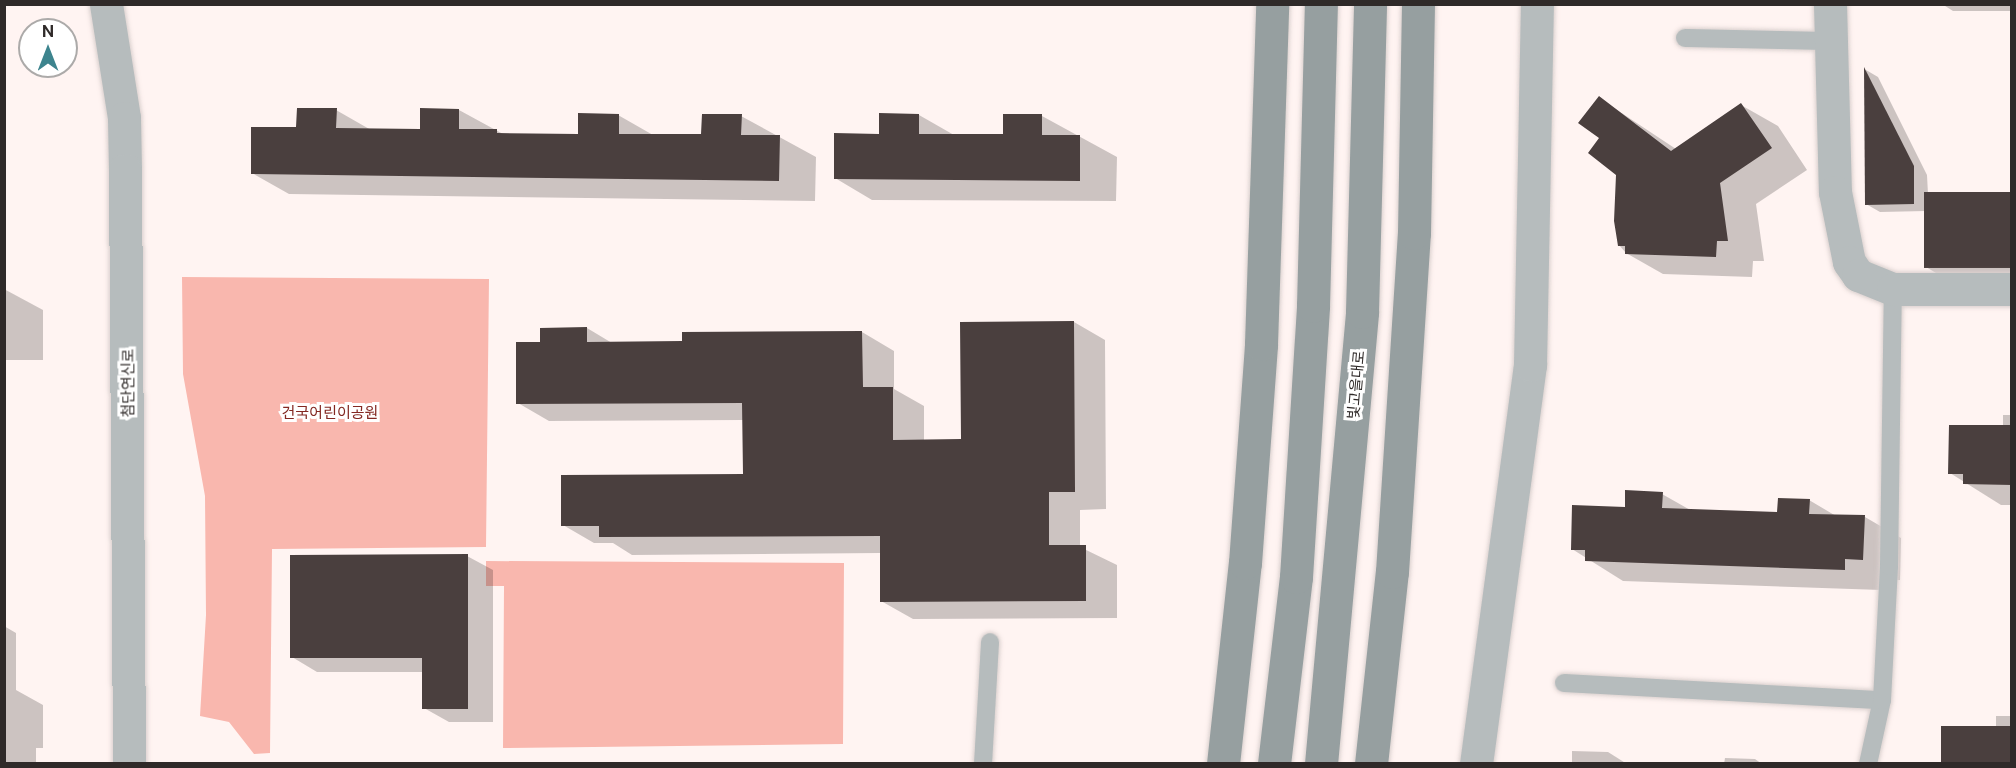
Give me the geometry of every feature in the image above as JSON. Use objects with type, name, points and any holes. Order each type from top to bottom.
[{"type":"main road","points":[[1223,764],[1245,563],[1261,344],[1272,4]]},
{"type":"main road","points":[[1274,764],[1296,577],[1313,306],[1321,4]]},
{"type":"main road","name":"빛고을대로","points":[[1321,764],[1362,312],[1370,4]]},
{"type":"main road","points":[[1371,764],[1392,572],[1414,233],[1418,4]]},
{"type":"street","name":"첨단연신로","points":[[106,4],[124,118],[129,764]]},
{"type":"street","points":[[1476,764],[1530,365],[1537,4]]},
{"type":"street","points":[[1830,4],[1829,41],[1836,192],[1846,252],[1858,275],[1893,289],[2012,289]]},
{"type":"lane","points":[[1685,38],[1829,41]]},
{"type":"lane","points":[[1868,764],[1882,700],[1889,566],[1893,289]]},
{"type":"lane","points":[[983,764],[990,642]]},
{"type":"lane","points":[[1564,683],[1882,700]]},
{"type":"green space","name":"건국어린이공원","points":[[182,277],[489,279],[486,547],[272,549],[270,753],[254,754],[229,722],[200,716],[206,615],[205,496],[183,374]]},
{"type":"green space","points":[[486,561],[844,563],[843,744],[503,748],[504,586],[486,586]]},
{"type":"building","points":[[1864,67],[1914,166],[1914,204],[1865,205]]},
{"type":"building","points":[[1599,96],[1671,151],[1741,103],[1772,148],[1720,183],[1728,241],[1717,241],[1716,257],[1625,254],[1625,246],[1618,246],[1614,221],[1616,175],[1588,153],[1599,138],[1578,123]]},
{"type":"building","points":[[297,108],[337,108],[336,128],[420,129],[420,108],[459,109],[459,129],[497,129],[497,133],[578,134],[578,113],[619,114],[619,134],[701,134],[702,114],[742,114],[741,135],[780,135],[779,181],[251,174],[251,127],[296,127]]},
{"type":"building","points":[[879,113],[919,114],[919,134],[1003,134],[1003,114],[1042,114],[1042,135],[1080,135],[1080,181],[834,179],[834,133],[879,134]]},
{"type":"building","points":[[1924,192],[2012,192],[2012,268],[1924,268]]},
{"type":"building","points":[[1074,321],[1075,492],[1049,492],[1049,545],[1086,545],[1086,601],[880,602],[880,536],[599,537],[599,526],[561,526],[561,475],[743,474],[742,403],[516,404],[516,342],[540,342],[540,328],[587,327],[587,342],[682,341],[682,332],[862,331],[863,387],[893,387],[893,440],[961,439],[960,322]]},
{"type":"building","points":[[1949,425],[2012,425],[2012,485],[1963,484],[1963,474],[1948,474]]},
{"type":"building","points":[[1625,490],[1663,492],[1662,508],[1777,512],[1778,498],[1810,499],[1809,514],[1865,515],[1863,560],[1845,559],[1845,570],[1585,561],[1585,550],[1571,550],[1572,505],[1625,507]]},
{"type":"building","points":[[468,554],[468,709],[422,709],[422,658],[290,658],[290,555]]},
{"type":"building","points":[[1941,726],[2012,726],[2012,764],[1941,764]]}]
